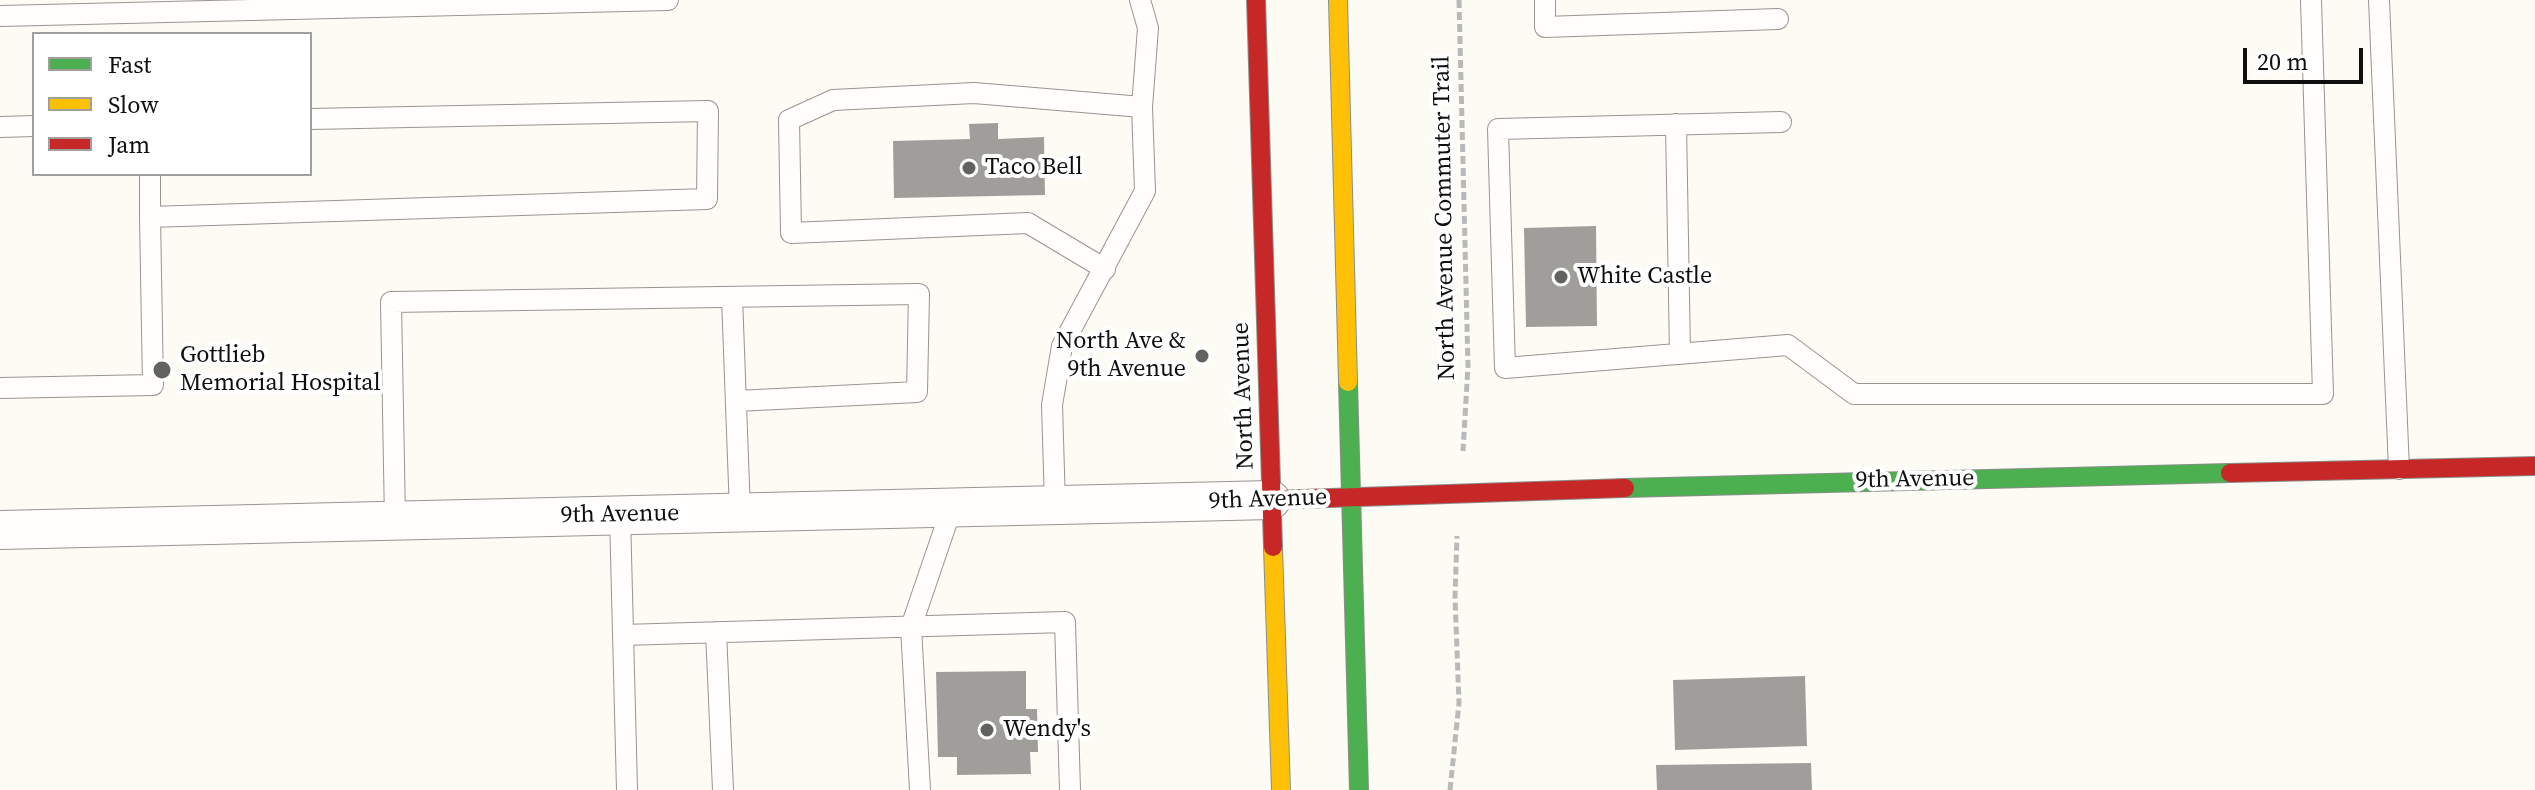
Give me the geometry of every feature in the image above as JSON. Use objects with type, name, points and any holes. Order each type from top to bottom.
[{"type":"main road","name":"North Avenue","points":[[1256,0],[1281,790]]},
{"type":"main road","points":[[1338,0],[1359,790]]},
{"type":"main road","name":"9th Avenue","points":[[1271,500],[2535,466]]},
{"type":"street","name":"9th Avenue","points":[[0,530],[1271,500]]},
{"type":"lane","points":[[0,16],[668,0]]},
{"type":"lane","points":[[1055,505],[1052,405],[1062,346],[1145,191],[1142,107],[1148,28],[1140,0]]},
{"type":"lane","points":[[1545,0],[1545,27],[1778,19]]},
{"type":"lane","points":[[1781,122],[1498,129],[1505,368],[1788,345],[1854,394],[2323,394],[2311,0]]},
{"type":"lane","points":[[2379,0],[2399,469]]},
{"type":"lane","points":[[1105,269],[1028,223],[791,233],[789,120],[833,100],[974,93],[1142,107]]},
{"type":"lane","points":[[150,217],[707,199],[708,111],[312,119]]},
{"type":"lane","points":[[1676,124],[1680,354]]},
{"type":"lane","points":[[0,127],[32,126]]},
{"type":"lane","points":[[0,388],[153,385],[150,176]]},
{"type":"lane","points":[[395,520],[391,302],[919,294],[917,392],[737,401]]},
{"type":"lane","points":[[732,297],[740,512]]},
{"type":"lane","points":[[920,790],[911,627],[952,507]]},
{"type":"lane","points":[[620,515],[627,790]]},
{"type":"lane","points":[[623,635],[1065,622],[1067,789]]},
{"type":"lane","points":[[716,632],[723,790]]},
{"type":"path","name":"North Avenue Commuter Trail","points":[[1459,0],[1468,366],[1464,436]]},
{"type":"path","points":[[1450,790],[1460,689],[1455,562]]},
{"type":"building","name":"Taco Bell","points":[[998,123],[998,139],[1044,137],[1045,195],[894,198],[893,141],[970,139],[969,124]]},
{"type":"building","name":"White Castle","points":[[1596,226],[1597,326],[1526,327],[1524,228]]},
{"type":"building","name":"Wendy's","points":[[1026,671],[1026,709],[1037,709],[1038,752],[1030,752],[1031,774],[957,775],[957,757],[938,757],[936,672]]},
{"type":"building","points":[[1805,676],[1807,746],[1675,750],[1673,680]]},
{"type":"building","points":[[1811,763],[1812,790],[1657,790],[1656,765]]},
{"type":"traffic: fast","points":[[1348,382],[1359,790]]},
{"type":"traffic: fast","points":[[1625,488],[2230,473]]},
{"type":"traffic: slow","points":[[1338,0],[1348,382]]},
{"type":"traffic: slow","points":[[1273,547],[1281,790]]},
{"type":"traffic: jam","points":[[1256,0],[1273,547]]},
{"type":"traffic: jam","points":[[2230,473],[2535,466]]},
{"type":"traffic: jam","points":[[1271,500],[1625,488]]},
{"type":"place","name":"Taco Bell","points":[[969,168]]},
{"type":"place","name":"White Castle","points":[[1561,277]]},
{"type":"place","name":"North Ave & 9th Avenue","points":[[1202,356]]},
{"type":"place","name":"Gottlieb Memorial Hospital","points":[[162,370]]},
{"type":"place","name":"Wendy's","points":[[987,730]]}]
